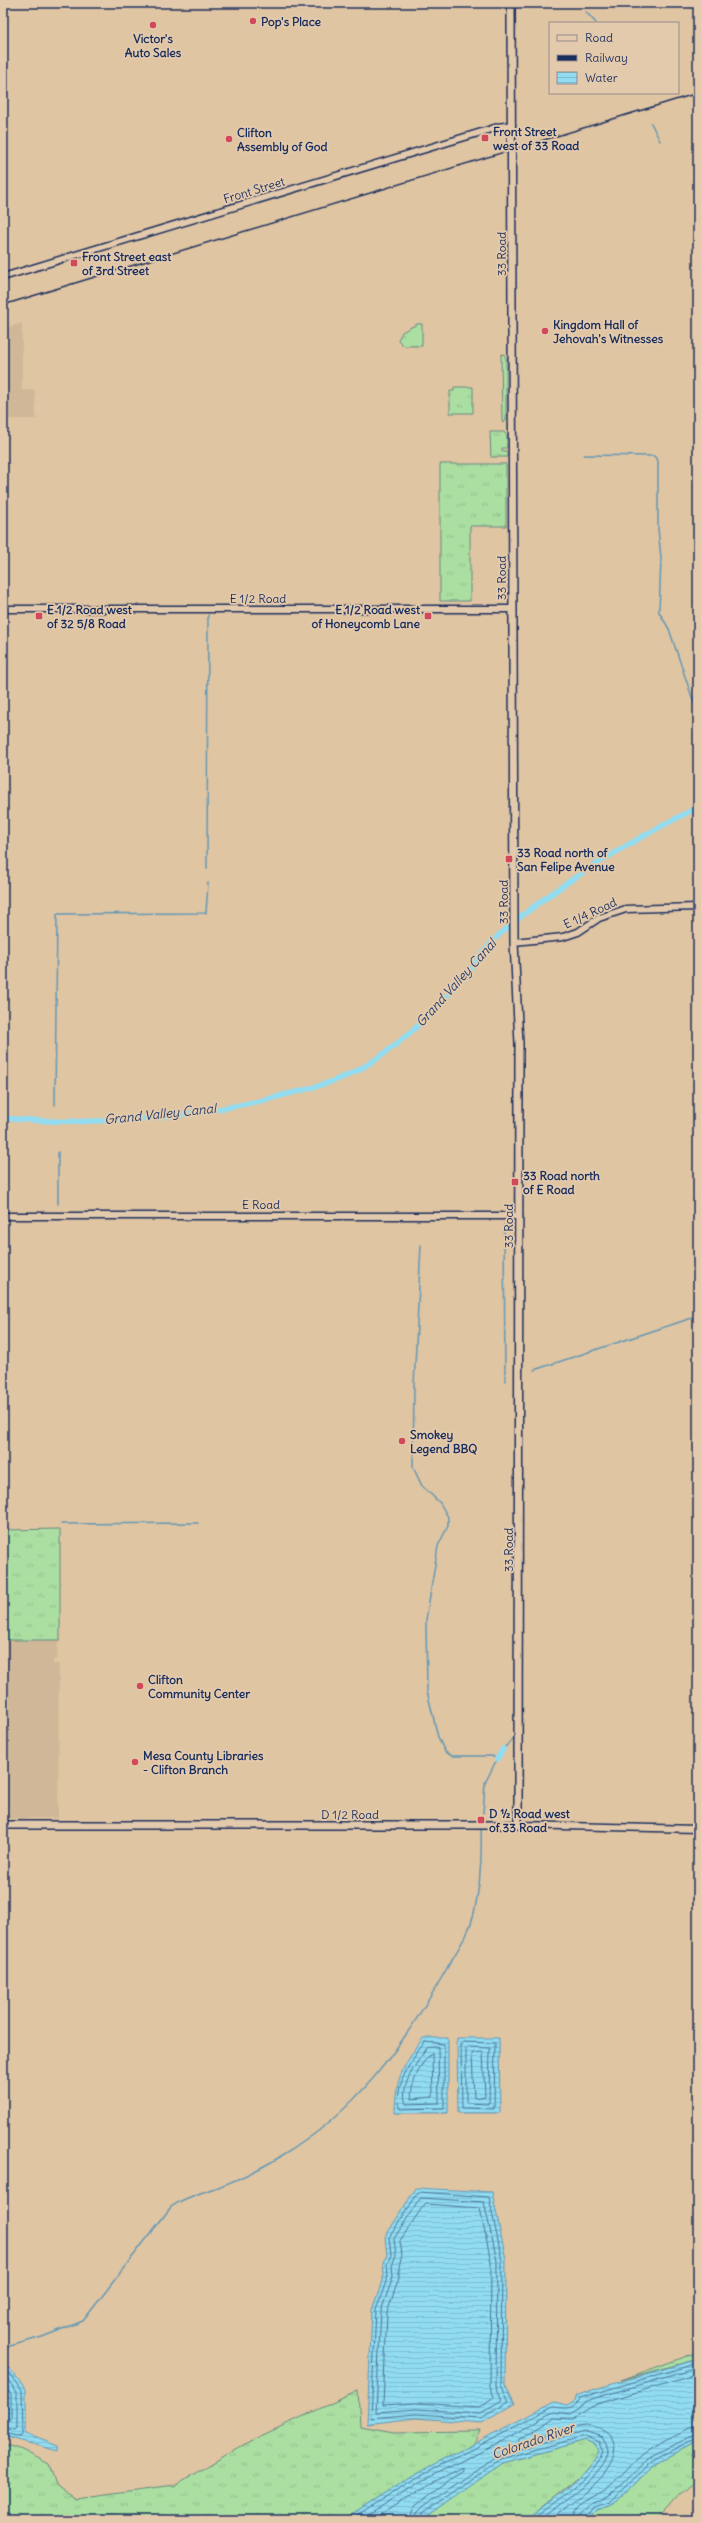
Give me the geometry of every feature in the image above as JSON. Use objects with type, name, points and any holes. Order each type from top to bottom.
[{"type":"main road","name":"33 Road","points":[[511,3],[514,942],[519,1044],[518,1824]]},
{"type":"main road","name":"D 1/2 Road","points":[[3,1825],[518,1824]]},
{"type":"street","name":"Front Street","points":[[3,277],[491,129],[512,125]]},
{"type":"street","name":"E 1/2 Road","points":[[3,609],[513,609]]},
{"type":"street","name":"E 1/4 Road","points":[[514,942],[563,937],[578,932],[599,918],[626,909],[698,907]]},
{"type":"street","name":"E Road","points":[[3,1216],[519,1216]]},
{"type":"street","name":"D 1/2 Road","points":[[518,1824],[698,1829]]},
{"type":"shaded area","points":[[22,323],[22,390],[35,390],[36,419],[3,419],[3,329]]},
{"type":"shaded area","points":[[3,1640],[58,1640],[57,1660],[53,1660],[53,1664],[59,1664],[58,1818],[3,1819]]},
{"type":"green space","points":[[417,324],[422,324],[422,346],[404,346],[398,340],[402,332]]},
{"type":"green space","points":[[504,354],[506,358],[506,420],[504,423],[502,421],[501,355]]},
{"type":"green space","points":[[454,387],[473,387],[473,413],[450,413],[450,391],[454,391]]},
{"type":"green space","points":[[490,432],[504,432],[507,436],[507,448],[502,448],[502,451],[507,451],[507,457],[491,457]]},
{"type":"green space","points":[[440,464],[506,464],[506,526],[470,526],[470,601],[440,601]]},
{"type":"green space","points":[[60,1529],[60,1640],[3,1640],[3,1530]]},
{"type":"green space","points":[[698,2352],[698,2359],[621,2380]]},
{"type":"green space","points":[[358,2391],[360,2426],[395,2432],[480,2431],[473,2445],[416,2474],[344,2520],[3,2520],[3,2444],[22,2450],[49,2464],[56,2485],[75,2498],[175,2485],[250,2441]]},
{"type":"green space","points":[[586,2440],[597,2445],[600,2451],[596,2459],[583,2474],[525,2520],[421,2520],[503,2463]]},
{"type":"green space","points":[[698,2441],[698,2480],[679,2494],[656,2520],[586,2520],[596,2509],[611,2504],[628,2491],[653,2465]]},
{"type":"water","points":[[423,2038],[448,2038],[448,2113],[395,2113],[399,2081],[405,2065]]},
{"type":"water","points":[[457,2038],[499,2038],[500,2113],[458,2113]]},
{"type":"water","points":[[416,2188],[492,2192],[506,2260],[505,2385],[515,2404],[482,2423],[415,2418],[367,2424],[372,2310],[384,2275],[383,2262],[387,2255],[385,2237]]},
{"type":"water","name":"Colorado River","points":[[698,2359],[698,2441],[653,2465],[628,2491],[611,2504],[596,2509],[586,2520],[525,2520],[577,2480],[594,2461],[600,2451],[597,2445],[586,2440],[503,2463],[421,2520],[344,2520],[416,2474],[554,2402],[568,2405],[575,2401],[576,2396],[592,2390]]},
{"type":"water","points":[[9,2368],[26,2389],[26,2433],[58,2445],[58,2451],[3,2436],[3,2369]]},
{"type":"waterway","points":[[586,12],[595,22]]},
{"type":"waterway","points":[[651,123],[660,141]]},
{"type":"waterway","points":[[584,455],[654,456],[658,461],[658,529],[661,558],[659,612],[669,629],[698,715]]},
{"type":"waterway","points":[[207,869],[208,615]]},
{"type":"waterway","name":"Grand Valley Canal","points":[[3,1118],[39,1121],[110,1121],[183,1115],[253,1102],[325,1084],[343,1077],[360,1069],[388,1051],[414,1029],[450,993],[484,950],[522,915],[595,864],[646,834],[698,807]]},
{"type":"waterway","points":[[55,1105],[57,914],[206,913],[208,883]]},
{"type":"waterway","points":[[58,1152],[58,1204]]},
{"type":"waterway","points":[[504,1225],[505,1381]]},
{"type":"waterway","points":[[421,1245],[414,1385],[413,1467],[422,1486],[440,1503],[448,1517],[448,1526],[438,1546],[426,1620],[427,1691],[438,1737],[445,1752],[452,1756],[492,1756],[497,1759],[485,1783],[483,1813]]},
{"type":"waterway","points":[[534,1370],[698,1316]]},
{"type":"waterway","points":[[61,1524],[198,1523]]},
{"type":"waterway","points":[[503,1749],[514,1738]]},
{"type":"waterway","points":[[497,1759],[503,1749]]},
{"type":"waterway","points":[[3,2348],[42,2337],[83,2321],[171,2207],[189,2197],[243,2177],[280,2157],[308,2139],[333,2119],[355,2098],[395,2051],[466,1936],[472,1921],[478,1893],[481,1861],[481,1829]]},
{"type":"railway","points":[[3,305],[698,93]]},
{"type":"place","name":"Pop's Place","points":[[253,21]]},
{"type":"place","name":"Victor's Auto Sales","points":[[153,25]]},
{"type":"place","name":"Front Street west of 33 Road","points":[[485,138]]},
{"type":"place","name":"Clifton Assembly of God","points":[[229,139]]},
{"type":"place","name":"Front Street east of 3rd Street","points":[[74,263]]},
{"type":"place","name":"Kingdom Hall of Jehovah's Witnesses","points":[[545,331]]},
{"type":"place","name":"E 1/2 Road west of 32 5/8 Road","points":[[39,616]]},
{"type":"place","name":"E 1/2 Road west of Honeycomb Lane","points":[[428,616]]},
{"type":"place","name":"33 Road north of San Felipe Avenue","points":[[509,859]]},
{"type":"place","name":"33 Road north of E Road","points":[[515,1182]]},
{"type":"place","name":"Smokey Legend BBQ","points":[[402,1441]]},
{"type":"place","name":"Clifton Community Center","points":[[140,1686]]},
{"type":"place","name":"Mesa County Libraries - Clifton Branch","points":[[135,1762]]},
{"type":"place","name":"D ½ Road west of 33 Road","points":[[481,1820]]}]
